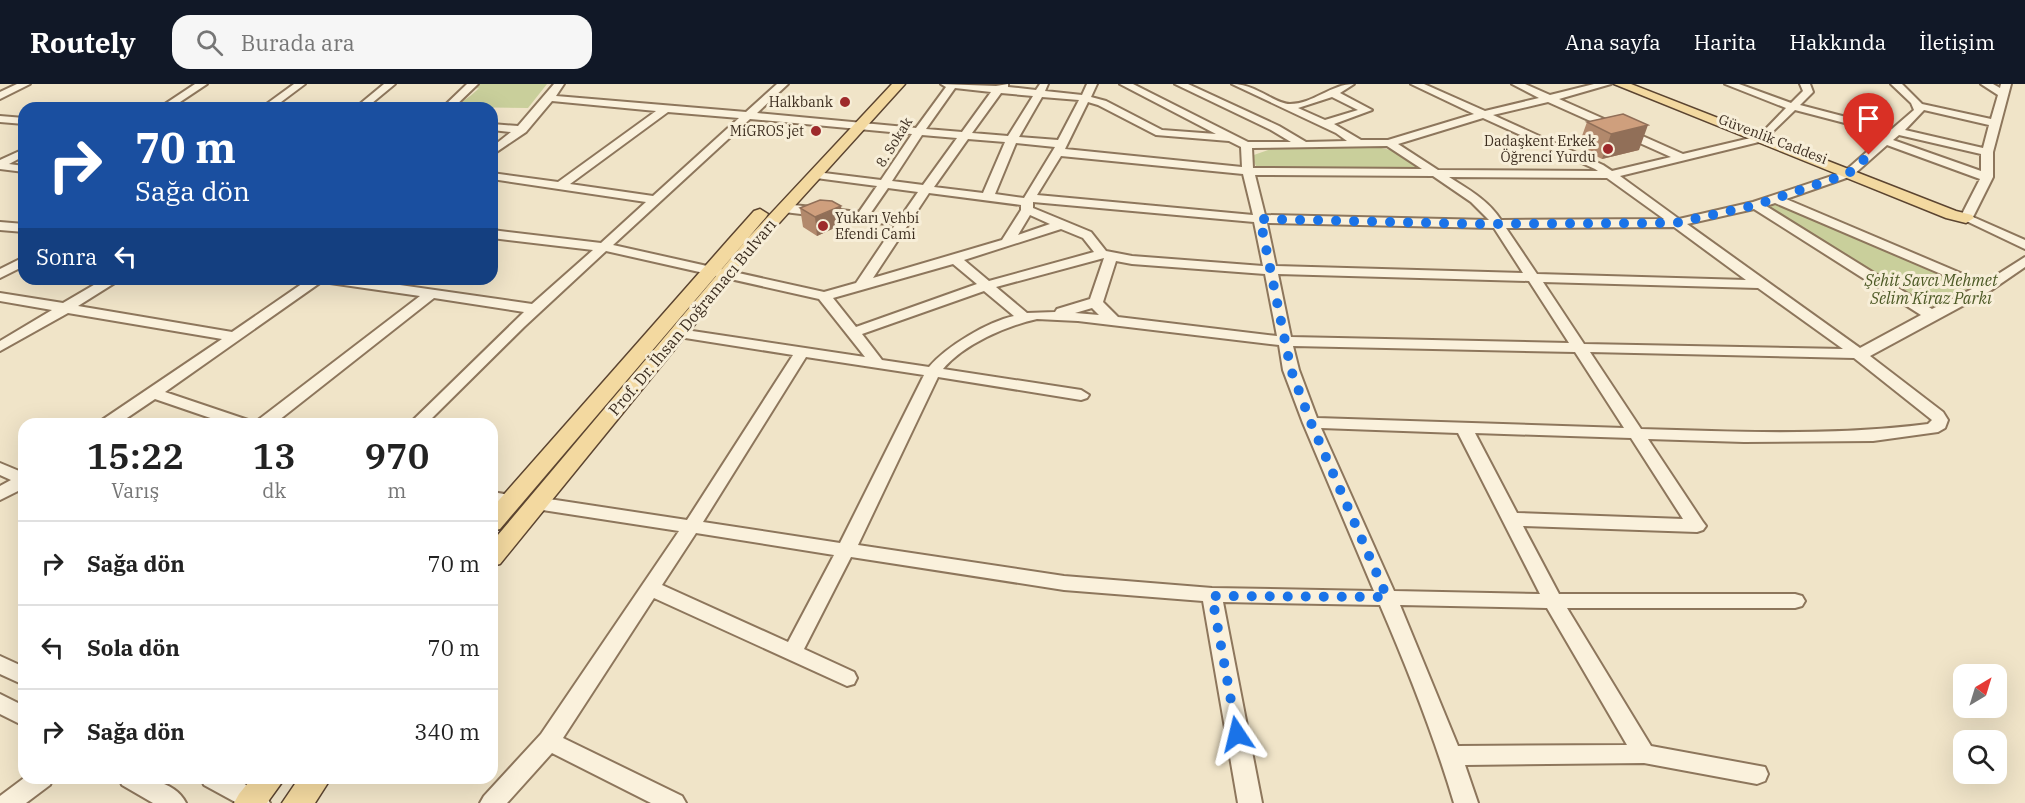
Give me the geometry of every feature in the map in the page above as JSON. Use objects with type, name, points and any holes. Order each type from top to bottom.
[{"type":"main road","name":"Prof. Dr. İhsan Doğramacı Bulvarı","points":[[498,516],[661,328],[816,175],[881,84]]},
{"type":"main road","name":"Prof. Dr. İhsan Doğramacı Bulvarı","points":[[498,550],[679,333],[718,272],[850,125],[899,84]]},
{"type":"main road","name":"Güvenlik Caddesi","points":[[1620,84],[1762,137]]},
{"type":"main road","name":"Güvenlik Caddesi","points":[[1633,84],[1952,215],[1966,218]]},
{"type":"main road","points":[[253,802],[266,784]]},
{"type":"main road","points":[[297,803],[312,784]]},
{"type":"street","points":[[0,96],[25,84]]},
{"type":"street","points":[[174,102],[202,84]]},
{"type":"street","points":[[261,102],[286,84]]},
{"type":"street","points":[[274,102],[300,84]]},
{"type":"street","points":[[368,102],[390,84]]},
{"type":"street","points":[[454,102],[473,84]]},
{"type":"street","points":[[498,148],[522,130],[559,84]]},
{"type":"street","points":[[423,418],[536,309],[783,84]]},
{"type":"street","points":[[946,84],[1041,89],[1084,98],[1102,103],[1160,133],[1239,142],[1305,146],[1389,143],[1486,114],[1606,84]]},
{"type":"street","points":[[1008,240],[1092,84]]},
{"type":"street","points":[[1125,84],[1239,142],[1260,219],[1283,341],[1291,370],[1311,423],[1387,597],[1452,756],[1466,803]]},
{"type":"street","points":[[1180,84],[1291,136],[1305,146]]},
{"type":"street","points":[[1237,84],[1346,135],[1359,144]]},
{"type":"street","points":[[1287,108],[1332,93],[1348,84]]},
{"type":"street","points":[[1311,423],[1744,437],[1873,436],[1912,432],[1939,424],[1940,420],[1937,415],[1857,353],[1611,175],[1486,114],[1416,84]]},
{"type":"street","points":[[1518,84],[1546,99],[1684,159]]},
{"type":"street","points":[[1730,84],[1794,107],[1893,135],[1987,152]]},
{"type":"street","points":[[550,98],[1011,139],[1059,148],[1248,171],[1611,175],[1684,159],[1762,137],[1808,92],[1805,84]]},
{"type":"street","points":[[1896,84],[1918,106],[1994,123]]},
{"type":"street","points":[[1986,84],[2005,89],[1987,152],[1987,177],[1966,218],[2025,245]]},
{"type":"street","name":"8. Sokak","points":[[862,216],[885,184],[918,130],[952,85]]},
{"type":"street","points":[[860,287],[926,189],[1003,86]]},
{"type":"street","points":[[988,196],[1011,139],[1041,89]]},
{"type":"street","points":[[1323,124],[1367,110],[1332,93]]},
{"type":"street","points":[[1185,114],[1256,94]]},
{"type":"street","points":[[816,175],[1028,203],[1260,219],[1478,224],[1496,222],[1676,223],[1777,199],[1851,172],[1917,114],[1918,106]]},
{"type":"street","points":[[560,186],[666,108]]},
{"type":"street","points":[[0,119],[18,120]]},
{"type":"street","points":[[498,128],[522,130]]},
{"type":"street","points":[[1893,135],[1987,177]]},
{"type":"street","points":[[1389,143],[1475,199],[1489,211],[1696,526],[1511,519]]},
{"type":"street","points":[[0,165],[18,155]]},
{"type":"street","points":[[0,165],[18,168]]},
{"type":"street","points":[[498,177],[656,200]]},
{"type":"street","points":[[1777,199],[1985,288]]},
{"type":"street","points":[[1028,203],[1087,235],[1106,255]]},
{"type":"street","points":[[1756,205],[1931,315]]},
{"type":"street","points":[[784,208],[905,223]]},
{"type":"street","points":[[498,235],[603,247],[824,296],[955,259],[1063,224]]},
{"type":"street","points":[[0,226],[18,228]]},
{"type":"street","points":[[0,262],[18,252]]},
{"type":"street","points":[[852,333],[984,286],[1106,255],[1132,260],[1269,270],[1760,284]]},
{"type":"street","points":[[1106,255],[1096,302],[1100,309],[1114,321]]},
{"type":"street","points":[[955,259],[984,286],[1025,318]]},
{"type":"street","points":[[792,653],[846,550],[933,372],[943,360],[965,344],[1013,320],[1048,316],[1114,321],[1283,341],[1857,353],[1867,352],[1931,315],[1985,288],[2025,261]]},
{"type":"street","points":[[0,274],[18,264]]},
{"type":"street","points":[[0,347],[104,285]]},
{"type":"street","points":[[117,418],[310,285]]},
{"type":"street","points":[[370,285],[536,309]]},
{"type":"street","points":[[272,418],[431,294]]},
{"type":"street","points":[[824,296],[877,363]]},
{"type":"street","points":[[0,297],[236,337]]},
{"type":"street","points":[[1048,316],[1096,302]]},
{"type":"street","points":[[679,333],[1081,395]]},
{"type":"street","points":[[492,803],[549,741],[691,527],[802,352]]},
{"type":"street","points":[[155,394],[225,418]]},
{"type":"street","points":[[1464,428],[1554,601],[1644,754]]},
{"type":"street","points":[[0,468],[18,477]]},
{"type":"street","points":[[0,494],[18,484]]},
{"type":"street","points":[[498,499],[511,500]]},
{"type":"street","points":[[536,502],[1064,583],[1212,596],[1554,601],[1795,601]]},
{"type":"street","points":[[650,588],[848,678]]},
{"type":"street","points":[[1212,596],[1250,803]]},
{"type":"street","points":[[0,664],[18,674]]},
{"type":"street","points":[[0,703],[18,714]]},
{"type":"street","points":[[549,741],[674,803]]},
{"type":"street","points":[[1452,756],[1644,754],[1757,774]]},
{"type":"street","points":[[8,803],[34,784]]},
{"type":"street","points":[[141,784],[174,803]]},
{"type":"street","points":[[222,784],[253,802]]},
{"type":"green space","points":[[479,84],[547,84],[528,108],[498,108],[498,102],[462,102],[479,88],[474,89]]},
{"type":"green space","points":[[1376,147],[1391,150],[1425,170],[1257,168],[1251,156],[1271,149]]},
{"type":"green space","name":"Şehit Savcı Mehmet Selim Kiraz Parkı","points":[[1777,199],[1985,288],[1931,315],[1756,205]]},
{"type":"building","points":[[1623,114],[1648,125],[1611,134],[1587,122]]},
{"type":"building","points":[[820,200],[832,201],[841,206],[815,217],[800,208]]},
{"type":"place","name":"Halkbank","points":[[845,102]]},
{"type":"place","name":"MiGROS jet","points":[[816,131]]},
{"type":"place","name":"Dadaşkent Erkek Öğrenci Yurdu","points":[[1608,149]]},
{"type":"place","name":"Yukarı Vehbi Efendi Cami","points":[[823,226]]},
{"type":"route","points":[[1237,734],[1212,596],[1387,597],[1311,423],[1291,370],[1283,341],[1260,219],[1478,224],[1496,222],[1639,225],[1676,223],[1756,205],[1848,174],[1869,155]]}]
